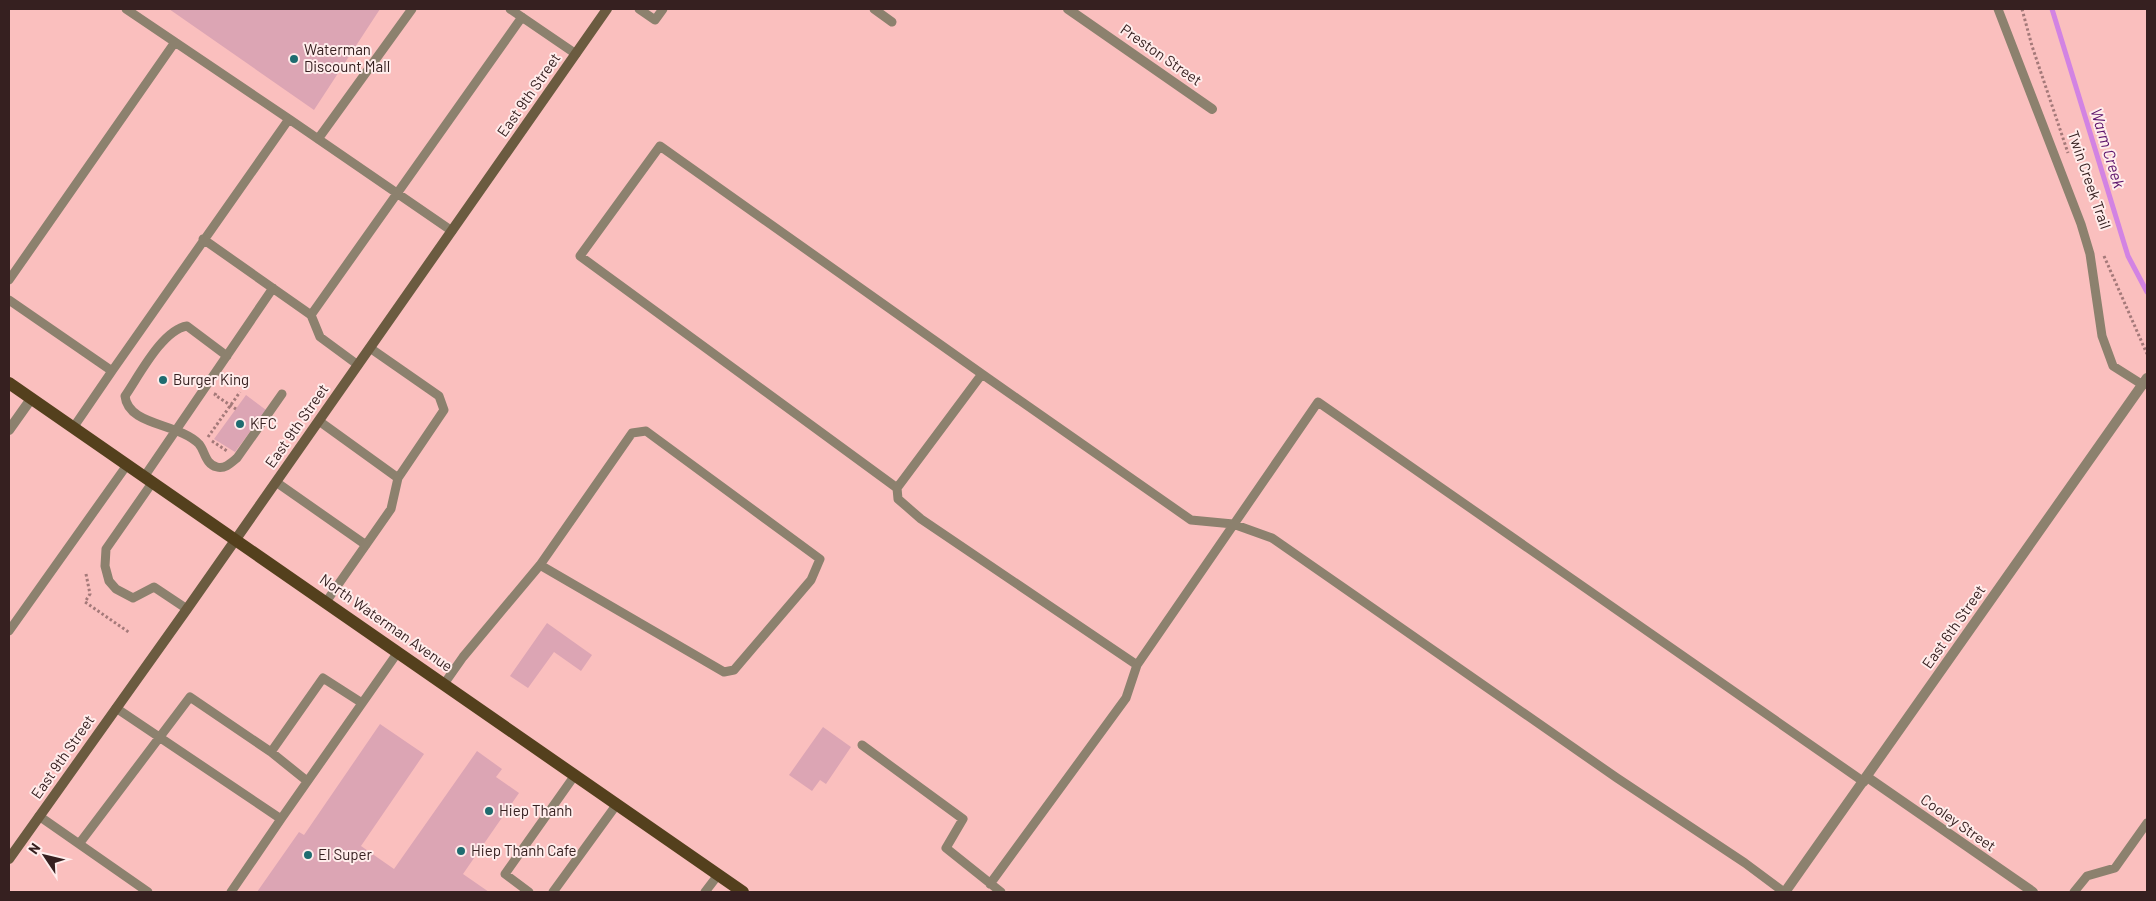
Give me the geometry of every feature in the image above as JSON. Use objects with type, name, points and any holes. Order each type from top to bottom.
[{"type":"main road","name":"North Waterman Avenue","points":[[9,383],[743,892]]},
{"type":"street","name":"Preston Street","points":[[1068,9],[1212,109]]},
{"type":"street","name":"East 9th Street","points":[[9,859],[187,609],[576,54],[603,10]]},
{"type":"street","name":"East 6th Street","points":[[1784,892],[1865,780],[2145,381]]},
{"type":"street","points":[[9,430],[31,399]]},
{"type":"street","name":"Cooley Street","points":[[1865,780],[2033,892]]},
{"type":"lane","points":[[126,9],[452,231]]},
{"type":"lane","points":[[318,139],[412,9]]},
{"type":"lane","points":[[510,9],[576,54]]},
{"type":"lane","points":[[639,9],[655,20],[663,9]]},
{"type":"lane","points":[[874,9],[892,22]]},
{"type":"lane","points":[[1998,9],[2081,224],[2090,254],[2102,336],[2113,366],[2145,381]]},
{"type":"lane","points":[[311,315],[522,17]]},
{"type":"lane","points":[[9,280],[175,42]]},
{"type":"lane","points":[[73,428],[203,239],[289,119]]},
{"type":"lane","points":[[897,488],[580,256],[660,146],[1191,520],[1233,524],[1272,538],[1617,778],[1745,863],[1784,892]]},
{"type":"lane","points":[[203,239],[311,315],[320,337],[358,364]]},
{"type":"lane","points":[[187,609],[154,587],[133,598],[116,589],[109,581],[105,566],[106,549],[178,430],[273,288]]},
{"type":"lane","points":[[9,300],[112,371]]},
{"type":"lane","points":[[227,356],[187,326],[179,328],[168,335],[125,396],[126,406],[136,415],[178,430],[199,444],[208,462],[217,468],[228,466],[237,458],[282,394]]},
{"type":"lane","points":[[326,602],[391,509],[398,478],[444,410],[439,396],[370,348]]},
{"type":"lane","points":[[982,374],[897,488],[898,499],[921,519],[1137,665]]},
{"type":"lane","points":[[990,884],[1126,698],[1137,665],[1318,402],[1865,780]]},
{"type":"lane","points":[[319,421],[398,478]]},
{"type":"lane","points":[[444,684],[463,657],[540,565],[632,433],[646,430],[820,559],[811,580],[734,670],[724,672],[540,565]]},
{"type":"lane","points":[[9,631],[126,465]]},
{"type":"lane","points":[[276,482],[366,546]]},
{"type":"lane","points":[[231,892],[398,652]]},
{"type":"lane","points":[[271,752],[323,678],[362,704]]},
{"type":"lane","points":[[80,844],[190,697],[271,752],[307,781]]},
{"type":"lane","points":[[116,708],[281,819]]},
{"type":"lane","points":[[862,745],[963,819],[946,848],[1000,892]]},
{"type":"lane","points":[[529,892],[505,874],[576,775]]},
{"type":"lane","points":[[553,892],[617,804]]},
{"type":"lane","points":[[39,816],[148,892]]},
{"type":"lane","points":[[2074,892],[2086,876],[2115,868],[2147,823]]},
{"type":"lane","points":[[705,892],[718,875]]},
{"type":"path","name":"Twin Creek Trail","points":[[2022,9],[2032,46],[2070,158]]},
{"type":"path","name":"Twin Creek Trail","points":[[2101,250],[2147,354]]},
{"type":"path","points":[[221,387],[215,395],[236,409]]},
{"type":"path","points":[[237,458],[208,438],[240,392]]},
{"type":"path","points":[[86,574],[90,594],[85,602],[130,633]]},
{"type":"building","name":"Waterman Discount Mall","points":[[169,9],[380,9],[314,110]]},
{"type":"building","name":"KFC","points":[[246,395],[266,410],[235,452],[214,439]]},
{"type":"building","points":[[547,623],[592,655],[581,671],[554,652],[528,688],[510,676]]},
{"type":"building","points":[[380,724],[424,754],[361,846],[394,869],[477,751],[502,769],[496,777],[519,793],[463,874],[489,892],[257,892],[299,832],[304,835]]},
{"type":"building","points":[[823,727],[851,747],[826,784],[820,780],[812,791],[789,775]]},
{"type":"waterway","name":"Warm Creek","points":[[2052,9],[2128,256],[2147,292]]},
{"type":"place","name":"Waterman Discount Mall","points":[[294,59]]},
{"type":"place","name":"Burger King","points":[[163,380]]},
{"type":"place","name":"KFC","points":[[240,424]]},
{"type":"place","name":"Hiep Thanh","points":[[489,811]]},
{"type":"place","name":"Hiep Thanh Cafe","points":[[461,851]]},
{"type":"place","name":"El Super","points":[[308,855]]}]
